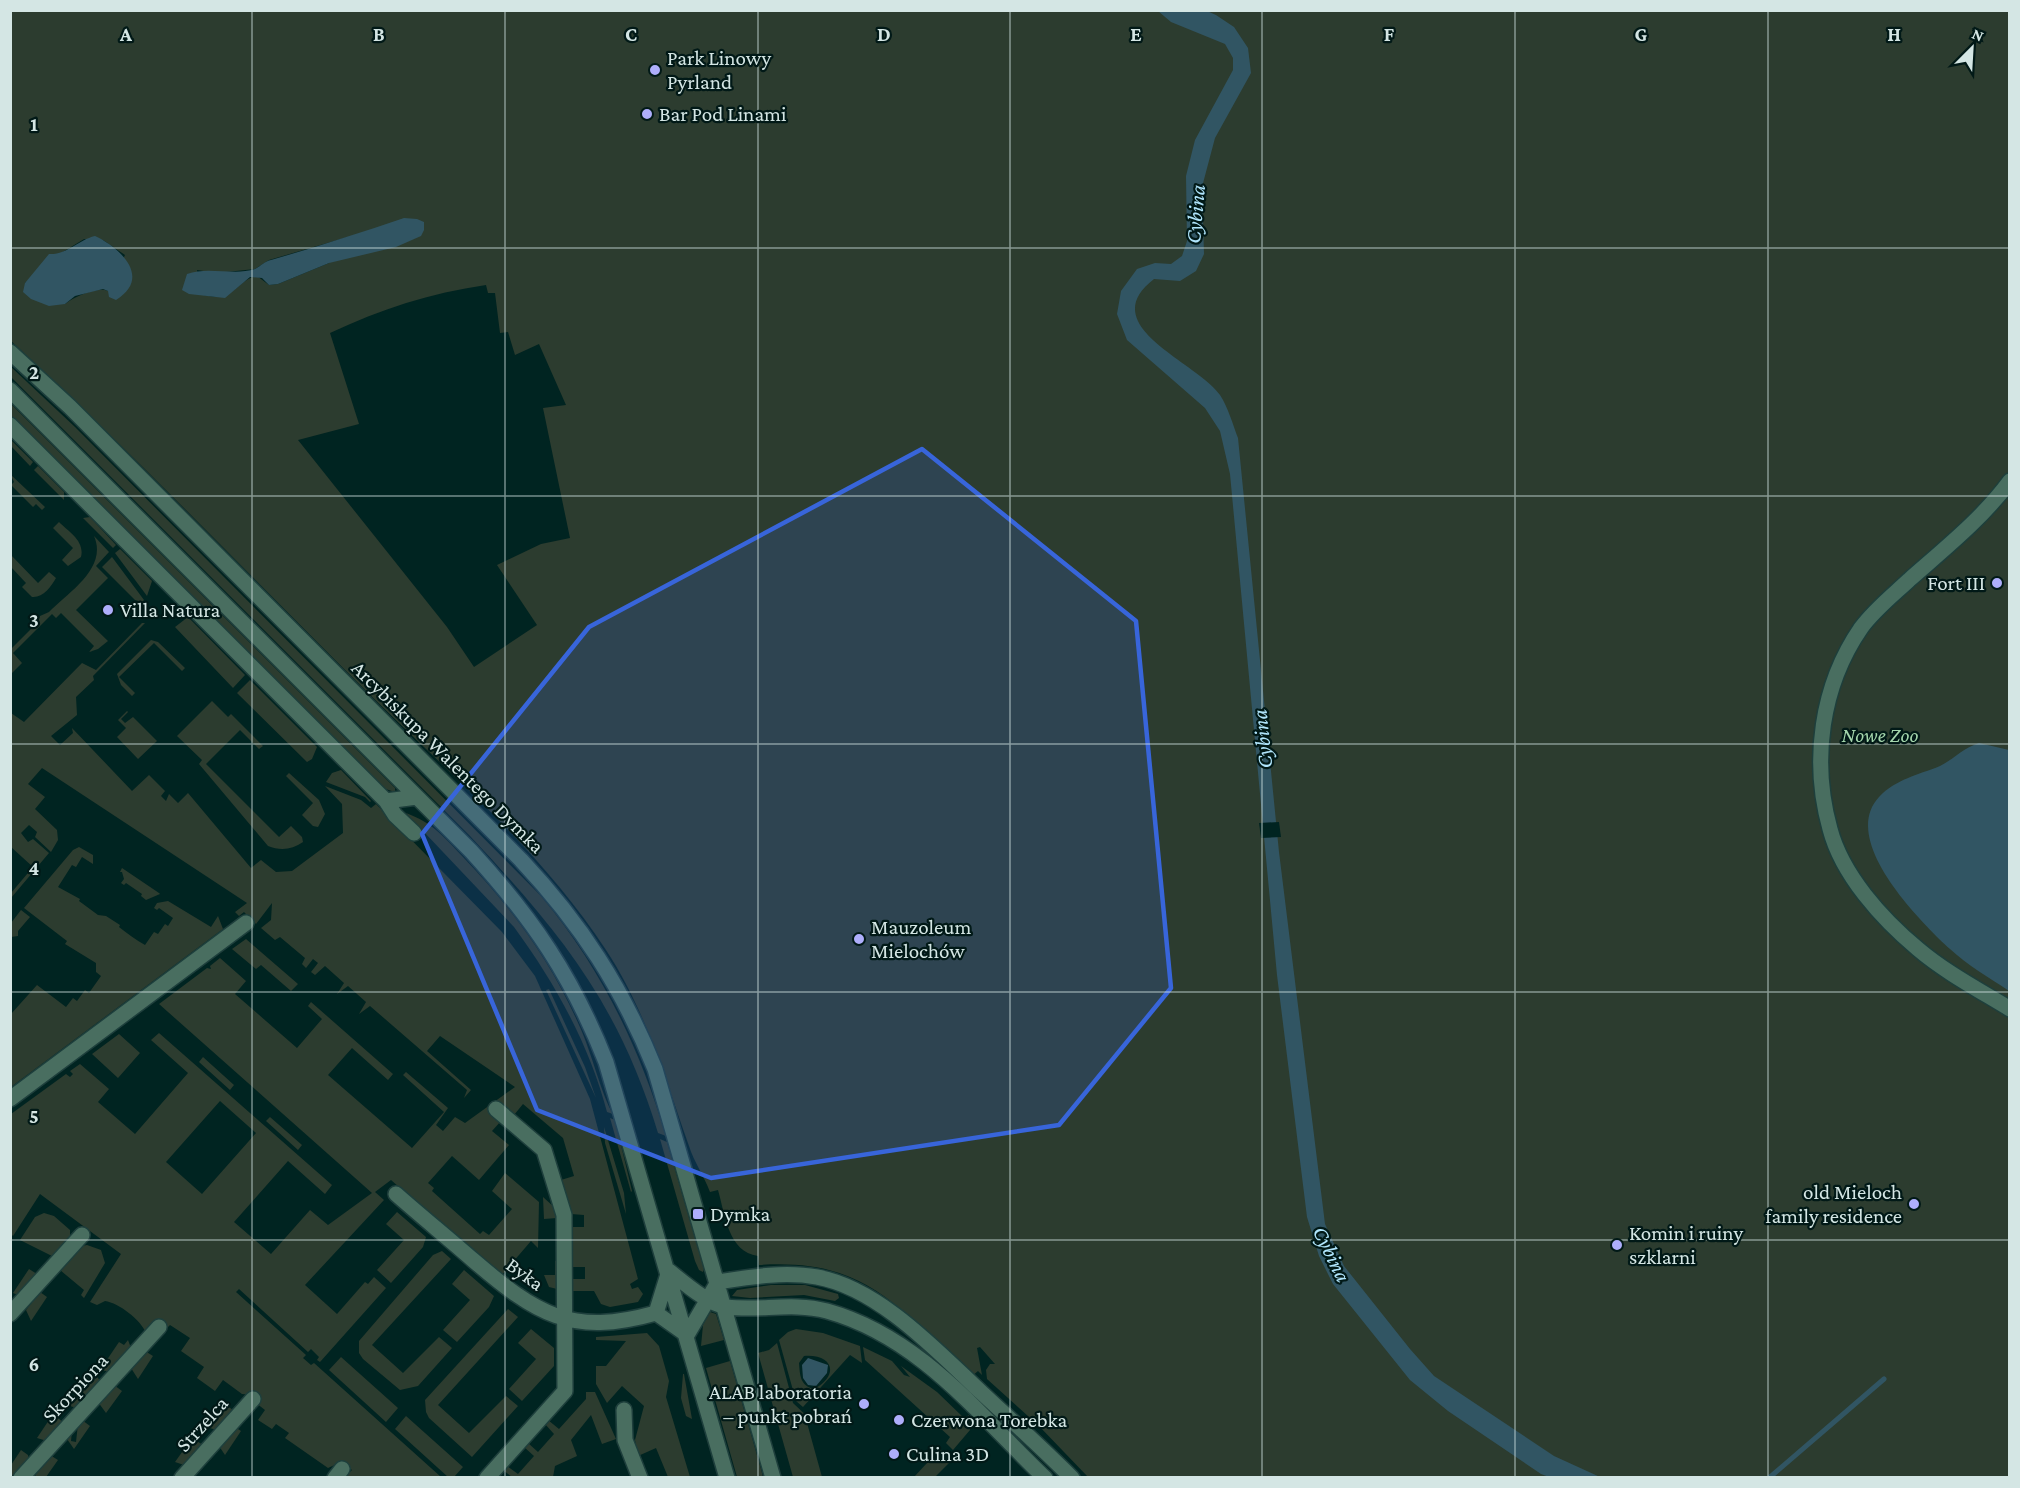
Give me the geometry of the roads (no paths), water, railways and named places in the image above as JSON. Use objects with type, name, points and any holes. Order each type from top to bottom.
[{"type":"street","name":"Arcybiskupa Walentego Dymka","points":[[10,352],[70,407],[489,827],[543,883],[582,931],[629,1008],[655,1069],[773,1478]]},
{"type":"street","points":[[10,390],[471,851],[524,911],[569,978],[589,1018],[606,1062],[669,1271],[727,1478]]},
{"type":"street","points":[[10,424],[386,801],[395,815],[414,833]]},
{"type":"street","points":[[2010,481],[1976,521],[1883,604],[1861,628],[1836,671],[1823,726],[1821,765],[1830,830],[1845,864],[1865,893],[1919,950],[2010,1009]]},
{"type":"street","points":[[386,801],[417,797]]},
{"type":"street","points":[[10,1099],[246,923]]},
{"type":"street","points":[[487,1478],[565,1391],[564,1215],[544,1150],[496,1109]]},
{"type":"street","name":"Byka","points":[[396,1194],[511,1293],[547,1314],[565,1319],[605,1322],[656,1313]]},
{"type":"street","points":[[10,1314],[82,1235]]},
{"type":"street","points":[[669,1271],[724,1307],[804,1307],[826,1311],[869,1328],[907,1350],[948,1380],[1045,1478]]},
{"type":"street","points":[[669,1271],[656,1313],[687,1335]]},
{"type":"street","points":[[687,1335],[707,1297],[718,1282],[771,1275],[801,1274],[836,1281],[856,1290],[905,1324],[1072,1478]]},
{"type":"street","name":"Skorpiona","points":[[21,1478],[159,1327]]},
{"type":"street","name":"Strzelca","points":[[182,1478],[253,1399]]},
{"type":"street","points":[[624,1410],[626,1440],[640,1478]]},
{"type":"water","name":"Cybina","points":[[1158,11],[1207,11],[1234,27],[1248,48],[1251,73],[1215,138],[1202,187],[1204,254],[1196,271],[1180,281],[1154,279],[1138,296],[1135,312],[1142,327],[1155,342],[1208,382],[1220,395],[1238,438],[1279,852],[1325,1224],[1344,1266],[1434,1376],[1554,1456],[1600,1477],[1549,1477],[1541,1474],[1448,1411],[1410,1380],[1333,1284],[1319,1256],[1307,1217],[1277,975],[1230,474],[1220,431],[1205,408],[1127,340],[1117,314],[1121,291],[1137,269],[1155,263],[1171,264],[1182,256],[1187,241],[1186,176],[1195,140],[1233,70],[1233,58],[1225,44],[1171,22]]},
{"type":"water","points":[[404,218],[424,222],[424,230],[421,236],[396,247],[329,263],[278,284],[269,285],[262,278],[250,277],[225,298],[189,294],[182,290],[187,274],[255,269],[269,261]]},
{"type":"water","points":[[95,236],[123,256],[132,273],[132,282],[116,300],[109,297],[108,291],[103,289],[75,296],[65,304],[49,306],[31,299],[23,292],[25,283],[49,254],[67,250]]},
{"type":"water","points":[[1979,743],[2009,750],[2009,991],[1957,955],[1920,919],[1888,878],[1876,856],[1869,835],[1869,815],[1879,797],[1886,791],[1908,778],[1940,766]]},
{"type":"water","points":[[808,1358],[828,1365],[827,1373],[816,1386],[808,1385],[803,1378],[802,1365]]},
{"type":"waterway","points":[[1769,1478],[1884,1379]]},
{"type":"place","name":"Park Linowy Pyrland","points":[[655,70]]},
{"type":"place","name":"Bar Pod Linami","points":[[647,114]]},
{"type":"place","name":"Fort III","points":[[1997,583]]},
{"type":"place","name":"Villa Natura","points":[[108,610]]},
{"type":"place","name":"Mauzoleum Mielochów","points":[[859,939]]},
{"type":"place","name":"old Mieloch family residence","points":[[1914,1204]]},
{"type":"place","name":"Dymka","points":[[698,1214]]},
{"type":"place","name":"Komin i ruiny szklarni","points":[[1617,1245]]},
{"type":"place","name":"ALAB laboratoria – punkt pobrań","points":[[864,1404]]},
{"type":"place","name":"Czerwona Torebka","points":[[899,1420]]},
{"type":"place","name":"Culina 3D","points":[[894,1454]]},
{"type":"park label","name":"Nowe Zoo","points":[[1880,735]]}]
